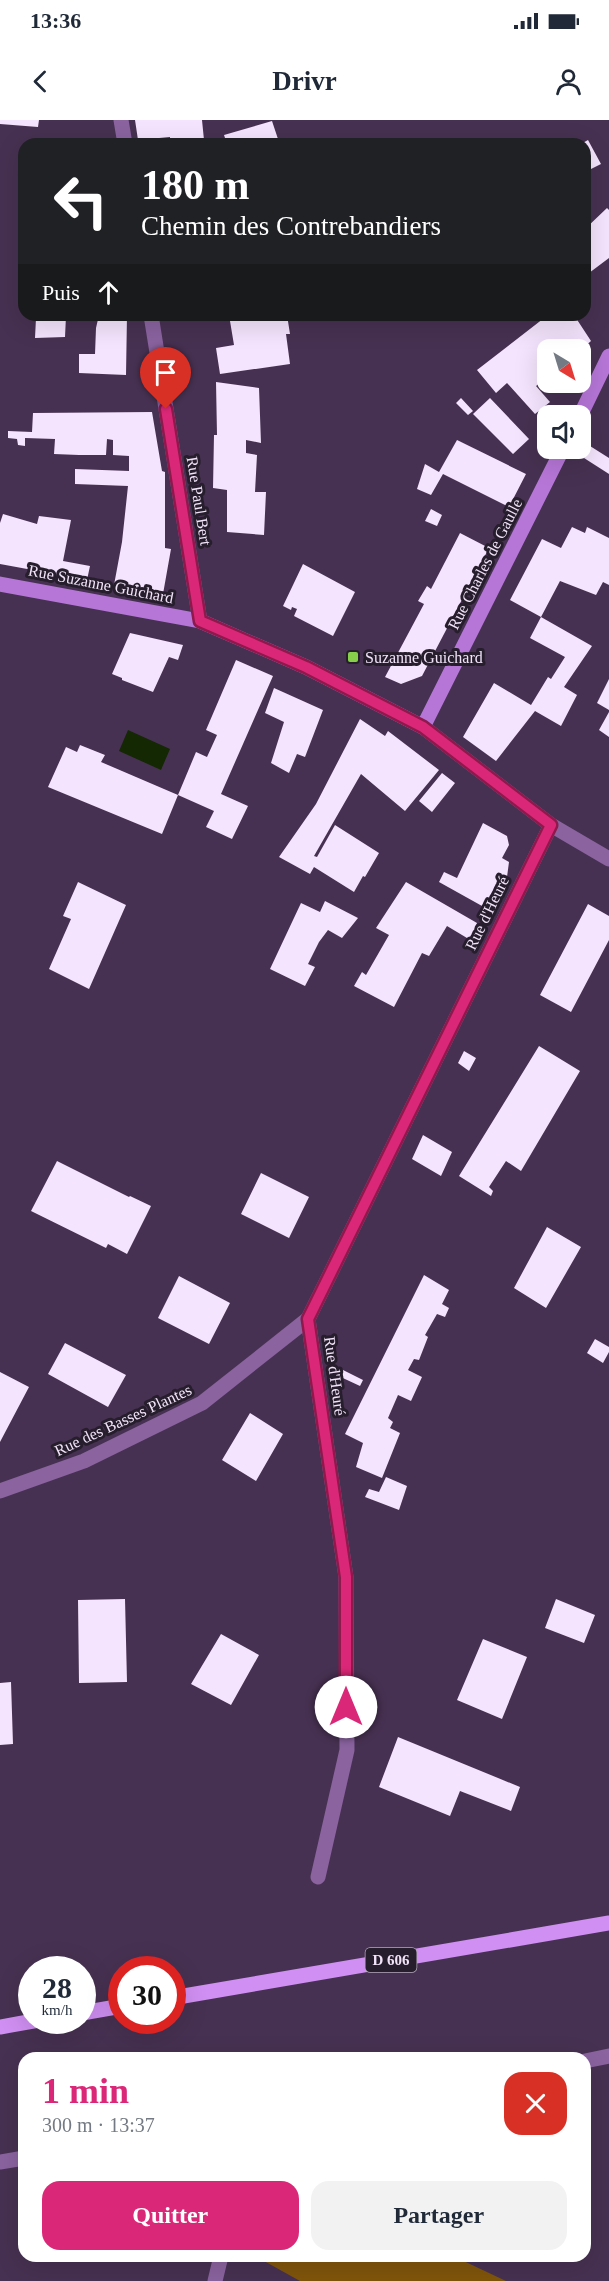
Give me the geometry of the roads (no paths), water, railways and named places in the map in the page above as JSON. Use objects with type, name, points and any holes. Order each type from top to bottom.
[{"type":"main road","name":"D 606","points":[[186,1996],[609,1923]]},
{"type":"main road","points":[[0,2027],[18,2024]]},
{"type":"street","points":[[122,120],[124,138]]},
{"type":"street","name":"Rue Paul Bert","points":[[152,321],[200,621]]},
{"type":"street","points":[[586,405],[608,360]]},
{"type":"street","name":"Rue Charles de Gaulle","points":[[423,727],[557,459]]},
{"type":"street","name":"Rue Suzanne Guichard","points":[[0,584],[200,621],[306,667],[423,727]]},
{"type":"street","points":[[423,727],[551,825],[609,859]]},
{"type":"street","name":"Rue d'Heuré","points":[[318,1877],[347,1750],[346,1577],[308,1319],[551,825]]},
{"type":"street","name":"Rue des Basses Plantes","points":[[0,1491],[84,1461],[202,1404],[308,1319]]},
{"type":"street","points":[[591,2060],[609,2056]]},
{"type":"street","points":[[0,2162],[18,2159]]},
{"type":"street","points":[[215,2281],[220,2262]]},
{"type":"place","name":"Suzanne Guichard","points":[[353,657]]}]
